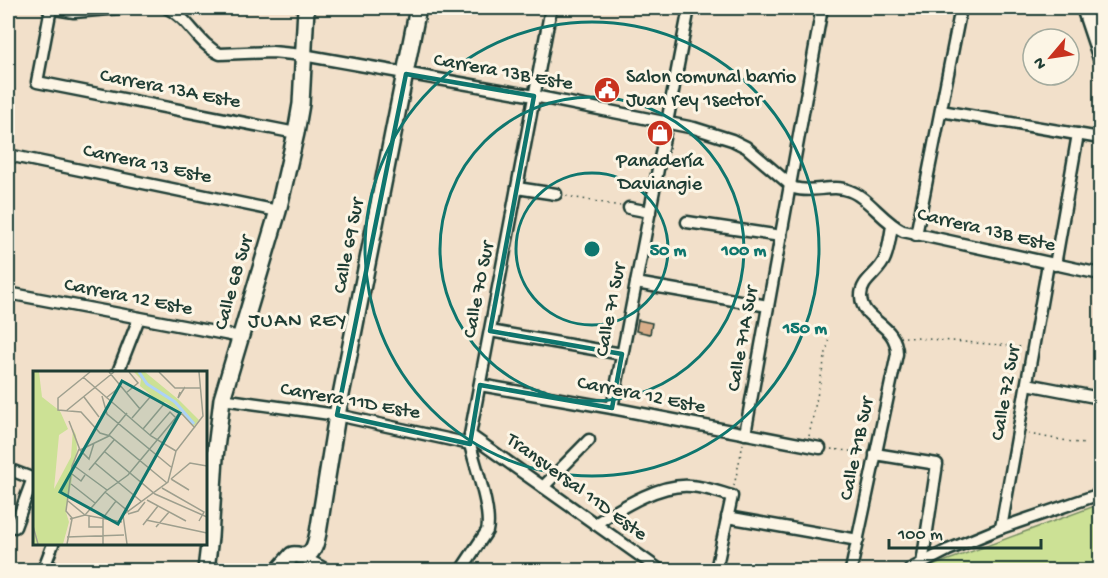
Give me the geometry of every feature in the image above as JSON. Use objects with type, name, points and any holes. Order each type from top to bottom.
[{"type":"street","points":[[50,8],[74,12],[121,8]]},
{"type":"street","name":"Carrera 13A Este","points":[[50,8],[38,82],[296,133]]},
{"type":"street","name":"Carrera 13B Este","points":[[166,8],[181,16],[212,50],[220,54],[272,52],[303,55],[534,96],[694,128],[746,147],[790,186],[801,191],[842,188],[854,192],[892,226],[916,235],[1101,274]]},
{"type":"street","name":"Calle 68 Sur","points":[[206,570],[214,457],[222,399],[278,211],[296,133],[302,104],[306,8]]},
{"type":"street","name":"Calle 69 Sur","points":[[301,556],[310,553],[315,546],[337,415],[418,8]]},
{"type":"street","name":"Calle 70 Sur","points":[[461,570],[489,526],[470,439],[551,8]]},
{"type":"street","name":"Calle 71 Sur","points":[[612,408],[689,8]]},
{"type":"street","name":"Calle 71A Sur","points":[[745,434],[822,8]]},
{"type":"street","points":[[916,235],[961,8]]},
{"type":"street","points":[[1082,8],[1101,62]]},
{"type":"street","points":[[941,111],[1101,138]]},
{"type":"street","name":"Calle 72 Sur","points":[[1001,528],[1033,348],[1078,134]]},
{"type":"street","name":"Carrera 13 Este","points":[[8,155],[278,211]]},
{"type":"street","points":[[517,188],[556,194]]},
{"type":"street","points":[[630,208],[650,212]]},
{"type":"street","points":[[687,222],[781,236]]},
{"type":"street","points":[[892,226],[885,261],[863,288],[861,297],[870,315],[894,336]]},
{"type":"street","points":[[636,283],[768,306]]},
{"type":"street","name":"Carrera 12 Este","points":[[8,293],[241,337]]},
{"type":"street","points":[[118,371],[139,318]]},
{"type":"street","points":[[490,331],[622,354]]},
{"type":"street","name":"Calle 71B Sur","points":[[851,570],[897,354],[894,336]]},
{"type":"street","points":[[1026,384],[1101,398]]},
{"type":"street","name":"Carrera 12 Este","points":[[480,385],[820,448]]},
{"type":"street","name":"Carrera 11D Este","points":[[222,399],[337,415],[470,439]]},
{"type":"street","name":"Transversal 11D Este","points":[[470,439],[543,487],[660,570]]},
{"type":"street","points":[[543,487],[589,440]]},
{"type":"street","points":[[875,454],[937,464],[922,564]]},
{"type":"street","points":[[8,469],[33,479]]},
{"type":"street","points":[[15,527],[33,482]]},
{"type":"street","points":[[595,524],[629,504],[665,489],[688,485],[732,496],[716,570]]},
{"type":"street","points":[[909,570],[961,544],[1001,528],[1101,495]]},
{"type":"street","points":[[728,517],[858,540]]},
{"type":"street","points":[[52,545],[44,568],[61,570]]},
{"type":"street","points":[[279,570],[289,557],[295,554],[327,570]]},
{"type":"path","points":[[556,194],[630,208]]},
{"type":"path","points":[[894,336],[1033,348]]},
{"type":"path","points":[[807,446],[830,338]]},
{"type":"path","points":[[1018,432],[1084,444]]},
{"type":"path","points":[[732,496],[745,434]]},
{"type":"path","points":[[820,448],[875,454]]},
{"type":"highlighted area","points":[[406,74],[534,96],[490,331],[622,354],[612,408],[480,385],[470,444],[337,415]]},
{"type":"green space","points":[[1100,504],[1100,570],[920,570],[924,569]]},
{"type":"building","points":[[638,320],[652,323],[650,334],[636,331]]},
{"type":"place","name":"Salon comunal barrio Juan rey 1sector","points":[[607,90]]},
{"type":"place","name":"Panadería Daviangie","points":[[660,133]]},
{"type":"district","name":"JUAN REY","points":[[298,322]]}]
